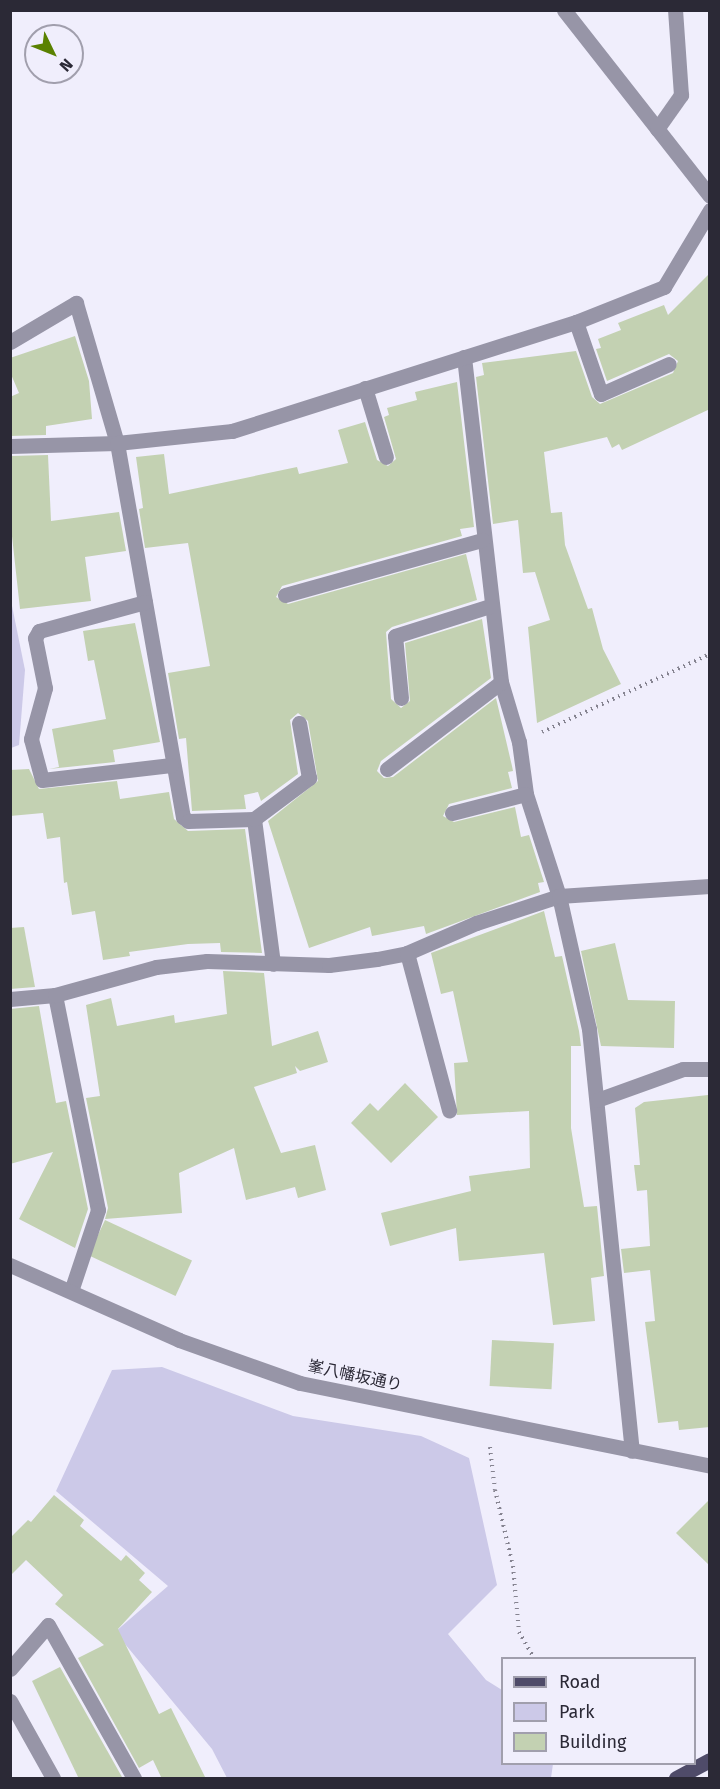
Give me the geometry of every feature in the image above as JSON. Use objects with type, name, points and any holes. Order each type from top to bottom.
[{"type":"main road","points":[[676,1779],[710,1760]]},
{"type":"street","points":[[564,10],[710,196]]},
{"type":"street","points":[[657,129],[681,95],[675,10]]},
{"type":"street","points":[[10,446],[117,443],[232,431],[576,322],[664,287],[710,210]]},
{"type":"street","points":[[10,342],[76,303],[117,443],[171,765],[183,817],[188,820],[254,819],[309,778],[299,723]]},
{"type":"street","points":[[576,322],[601,394],[669,364]]},
{"type":"street","points":[[464,357],[482,540],[501,682],[519,742],[526,794],[559,896],[589,1029],[632,1451]]},
{"type":"street","points":[[364,388],[386,457]]},
{"type":"street","points":[[285,595],[482,540]]},
{"type":"street","points":[[145,603],[39,631],[35,638],[45,688],[31,739],[42,780],[171,765]]},
{"type":"street","points":[[401,698],[395,636],[490,606]]},
{"type":"street","points":[[387,769],[501,682]]},
{"type":"street","points":[[452,813],[526,794]]},
{"type":"street","points":[[254,819],[273,964]]},
{"type":"street","points":[[10,999],[55,995],[156,967],[207,961],[329,965],[407,953],[476,923],[559,896],[710,886]]},
{"type":"street","points":[[407,953],[449,1110]]},
{"type":"street","points":[[55,995],[98,1210],[71,1291]]},
{"type":"street","points":[[597,1100],[683,1069],[710,1069]]},
{"type":"street","name":"峯八幡坂通り","points":[[10,1265],[246,1366],[341,1394],[710,1466]]},
{"type":"street","points":[[10,1670],[48,1625],[134,1779]]},
{"type":"street","points":[[10,1701],[53,1779]]},
{"type":"path","points":[[519,742],[710,654]]},
{"type":"path","points":[[488,1421],[495,1490],[513,1566],[519,1632],[533,1657]]},
{"type":"green space","points":[[10,596],[25,670],[19,745],[11,748]]},
{"type":"green space","points":[[162,1367],[293,1416],[421,1436],[469,1458],[497,1585],[448,1634],[486,1680],[501,1689],[501,1765],[553,1765],[551,1778],[227,1778],[212,1749],[115,1632],[168,1586],[56,1491],[112,1370]]},
{"type":"building","points":[[710,273],[710,409],[622,450],[619,444],[612,448],[607,437],[544,452],[551,513],[562,512],[565,545],[588,609],[592,608],[603,649],[621,684],[537,723],[528,627],[550,620],[535,572],[523,573],[518,520],[493,524],[476,377],[484,375],[482,363],[576,351],[592,397],[600,404],[673,373],[678,361],[669,354],[607,381],[596,349],[601,348],[598,339],[621,330],[618,323],[664,305],[668,315]]},
{"type":"building","points":[[75,336],[89,381],[92,419],[46,426],[46,435],[10,436],[10,397],[19,393],[10,372],[10,358]]},
{"type":"building","points":[[457,382],[474,527],[460,529],[462,536],[282,586],[276,597],[288,604],[466,554],[477,600],[392,627],[386,632],[391,699],[401,708],[410,701],[405,643],[482,619],[491,678],[381,761],[377,771],[384,778],[393,777],[496,698],[513,771],[508,772],[512,788],[449,804],[443,816],[454,822],[515,807],[521,837],[529,835],[544,882],[538,883],[540,892],[426,934],[424,926],[372,936],[370,927],[309,948],[268,821],[318,781],[308,721],[298,713],[290,720],[298,774],[261,801],[258,792],[244,795],[246,809],[192,811],[186,738],[179,739],[168,673],[210,666],[188,543],[145,548],[139,509],[143,508],[136,457],[164,454],[169,494],[297,467],[299,474],[348,463],[338,430],[365,422],[377,460],[388,466],[396,459],[384,417],[389,415],[387,408],[417,400],[415,392]]},
{"type":"building","points":[[48,455],[51,521],[119,512],[126,551],[85,557],[91,601],[20,609],[10,518],[11,456]]},
{"type":"building","points":[[135,623],[160,742],[113,750],[115,762],[49,769],[59,767],[52,729],[106,719],[94,660],[88,661],[83,631]]},
{"type":"building","points":[[29,769],[39,789],[117,781],[120,799],[169,792],[174,819],[188,831],[245,829],[262,953],[221,952],[220,943],[188,944],[129,952],[130,956],[103,960],[95,911],[72,915],[67,882],[64,883],[60,837],[47,839],[43,813],[10,816],[10,770]]},
{"type":"building","points":[[544,911],[555,957],[562,956],[579,1031],[581,1046],[571,1046],[571,1128],[584,1207],[597,1206],[604,1276],[591,1278],[595,1321],[553,1325],[544,1253],[459,1261],[456,1228],[390,1246],[381,1213],[471,1191],[469,1176],[530,1168],[529,1111],[457,1115],[454,1063],[468,1062],[453,991],[441,994],[431,953]]},
{"type":"building","points":[[24,927],[35,987],[10,989],[10,928]]},
{"type":"building","points":[[615,943],[628,1000],[675,1001],[674,1048],[601,1046],[581,951]]},
{"type":"building","points":[[223,971],[264,973],[272,1046],[318,1031],[328,1062],[300,1071],[295,1066],[297,1073],[254,1087],[281,1153],[315,1145],[326,1190],[298,1198],[295,1187],[246,1200],[234,1148],[179,1173],[182,1213],[105,1219],[108,1208],[86,1098],[100,1096],[86,1005],[111,998],[117,1026],[174,1015],[175,1023],[227,1014]]},
{"type":"building","points":[[39,1006],[56,1103],[66,1101],[88,1209],[75,1248],[19,1219],[53,1152],[10,1164],[10,1009]]},
{"type":"building","points":[[405,1083],[438,1117],[391,1163],[351,1123],[370,1103],[378,1111]]},
{"type":"building","points":[[708,1095],[710,1427],[679,1430],[678,1421],[658,1423],[645,1322],[655,1321],[650,1270],[624,1273],[621,1249],[650,1246],[647,1190],[637,1191],[634,1165],[640,1165],[635,1108],[644,1102]]},
{"type":"building","points":[[105,1220],[192,1261],[176,1296],[89,1255]]},
{"type":"building","points":[[492,1340],[554,1343],[552,1389],[490,1386]]},
{"type":"building","points":[[54,1495],[84,1520],[80,1526],[121,1561],[126,1555],[145,1573],[139,1580],[152,1592],[118,1629],[159,1714],[171,1708],[206,1779],[162,1779],[153,1760],[139,1768],[78,1658],[104,1645],[55,1604],[63,1595],[26,1560],[10,1576],[10,1538],[28,1520],[31,1522]]},
{"type":"building","points":[[710,1499],[710,1566],[676,1533]]},
{"type":"building","points":[[60,1667],[122,1777],[120,1779],[79,1779],[32,1681]]}]
